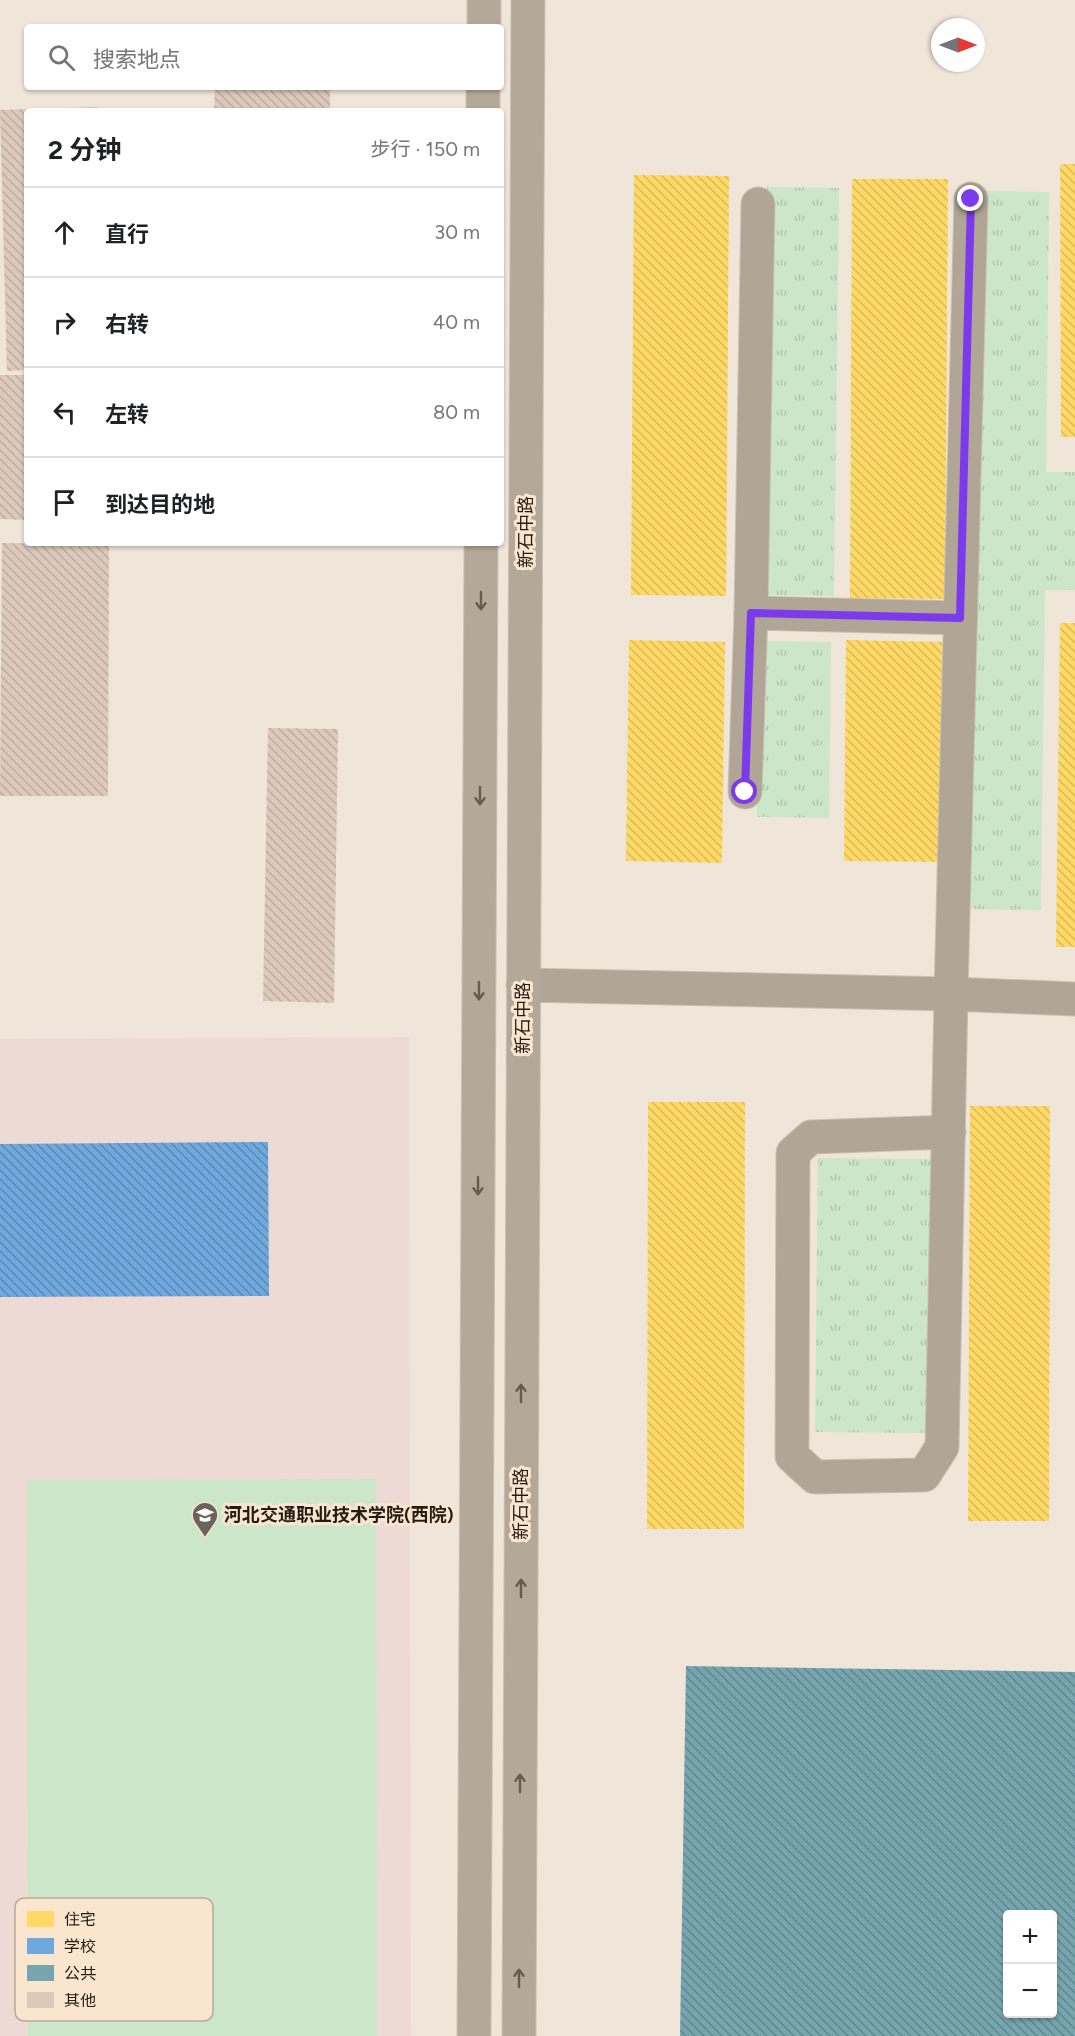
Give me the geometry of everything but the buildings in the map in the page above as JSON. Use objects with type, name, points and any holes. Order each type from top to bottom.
[{"type":"main road","points":[[484,0],[484,24]]},
{"type":"main road","name":"新石中路","points":[[519,2036],[528,0]]},
{"type":"main road","points":[[483,90],[483,108]]},
{"type":"main road","points":[[474,2036],[481,546]]},
{"type":"lane","points":[[949,1132],[811,1137],[793,1153],[792,1456],[815,1477],[924,1475],[942,1447],[971,199]]},
{"type":"lane","points":[[745,792],[751,613],[758,204]]},
{"type":"lane","points":[[751,613],[960,618]]},
{"type":"lane","points":[[523,984],[1075,999]]},
{"type":"shaded area","name":"河北交通职业技术学院(西院)","points":[[409,1037],[411,2036],[0,2036],[0,1039]]},
{"type":"green space","points":[[767,187],[839,188],[834,596],[762,595]]},
{"type":"green space","points":[[977,191],[1049,192],[1046,472],[1075,472],[1075,590],[1045,590],[1041,910],[967,909]]},
{"type":"green space","points":[[759,641],[831,642],[829,818],[757,817]]},
{"type":"green space","points":[[818,1158],[931,1159],[928,1433],[815,1432]]},
{"type":"green space","points":[[376,1479],[377,2036],[28,2036],[28,2021],[213,2021],[213,1898],[28,1898],[27,1480]]},
{"type":"place","name":"河北交通职业技术学院(西院)","points":[[205,1538]]},
{"type":"route","points":[[745,792],[751,613],[960,618],[971,199]]}]
